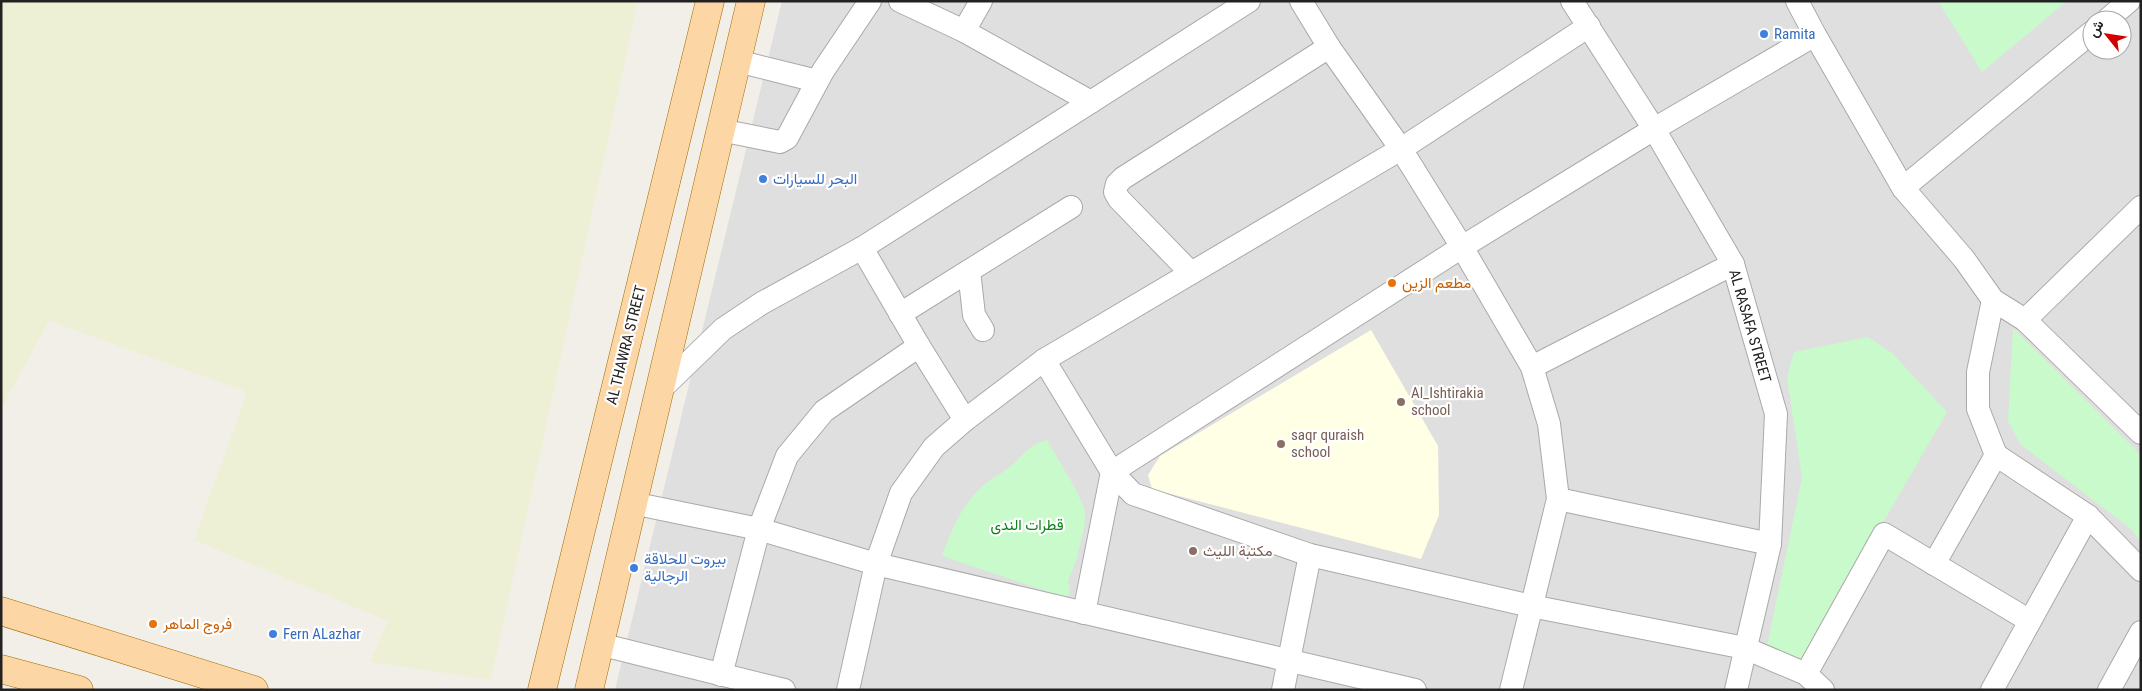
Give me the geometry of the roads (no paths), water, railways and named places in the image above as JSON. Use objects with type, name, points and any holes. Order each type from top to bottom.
[{"type":"main road","name":"AL THAWRA STREET","points":[[542,690],[710,1]]},
{"type":"main road","points":[[589,690],[751,1]]},
{"type":"main road","points":[[689,90],[708,98],[728,95]]},
{"type":"main road","points":[[674,152],[694,152],[713,159]]},
{"type":"main road","points":[[1,610],[254,690]]},
{"type":"main road","points":[[1,669],[79,690]]},
{"type":"street","points":[[720,130],[780,142],[787,138],[817,81],[870,1]]},
{"type":"street","points":[[900,1],[964,31],[1091,102]]},
{"type":"street","points":[[964,31],[982,1]]},
{"type":"street","points":[[659,391],[722,329],[762,303],[862,248],[1249,1]]},
{"type":"street","points":[[1301,1],[1329,47],[1401,149],[1462,247],[1532,367],[1549,424],[1558,499],[1511,690]]},
{"type":"street","name":"AL RASAFA STREET","points":[[1572,1],[1654,129],[1732,264],[1776,414],[1770,544],[1736,690]]},
{"type":"street","points":[[1797,1],[1903,188],[1964,259],[1993,300],[2025,320],[2141,433]]},
{"type":"street","points":[[2119,10],[2130,1]]},
{"type":"street","points":[[848,690],[876,564],[901,493],[934,447],[965,420],[1044,360],[1401,149],[1589,26]]},
{"type":"street","points":[[1084,613],[1112,472],[1462,247],[1654,129],[1815,35]]},
{"type":"street","points":[[1903,188],[2082,40]]},
{"type":"street","points":[[1191,273],[1119,199],[1115,192],[1117,184],[1123,178],[1329,47]]},
{"type":"street","points":[[737,61],[817,81]]},
{"type":"street","points":[[900,314],[1071,207]]},
{"type":"street","points":[[2025,320],[2141,207]]},
{"type":"street","points":[[862,248],[965,420]]},
{"type":"street","points":[[1532,367],[1732,264]]},
{"type":"street","points":[[968,271],[974,315],[983,330]]},
{"type":"street","points":[[1993,300],[1978,372],[1978,409],[1996,455],[2088,516],[2141,570]]},
{"type":"street","points":[[721,675],[759,529],[787,456],[824,411],[919,346]]},
{"type":"street","points":[[1044,360],[1112,472],[1132,494],[1310,555],[1531,606],[1745,648],[1806,674],[1824,690]]},
{"type":"street","points":[[1934,564],[1996,455]]},
{"type":"street","points":[[1558,499],[1770,544]]},
{"type":"street","points":[[632,503],[759,529],[876,564],[1289,659],[1415,690]]},
{"type":"street","points":[[1992,690],[2088,516]]},
{"type":"street","points":[[1806,674],[1884,534],[2030,620]]},
{"type":"street","points":[[1283,690],[1310,555]]},
{"type":"street","points":[[2109,690],[2141,632]]},
{"type":"street","points":[[599,644],[784,690]]},
{"type":"place","name":"Ramita","points":[[1764,34]]},
{"type":"place","name":"البحر للسيارات","points":[[763,179]]},
{"type":"place","name":"مطعم الزين","points":[[1392,283]]},
{"type":"place","name":"Al_Ishtirakia school","points":[[1401,402]]},
{"type":"place","name":"saqr quraish school","points":[[1281,444]]},
{"type":"place","name":"مكتبة الليث","points":[[1193,551]]},
{"type":"place","name":"بيروت للحلاقة الرجالية","points":[[634,568]]},
{"type":"place","name":"فروج الماهر","points":[[153,624]]},
{"type":"place","name":"Fern ALazhar","points":[[273,634]]},
{"type":"park label","name":"قطرات الندى","points":[[1027,525]]}]
